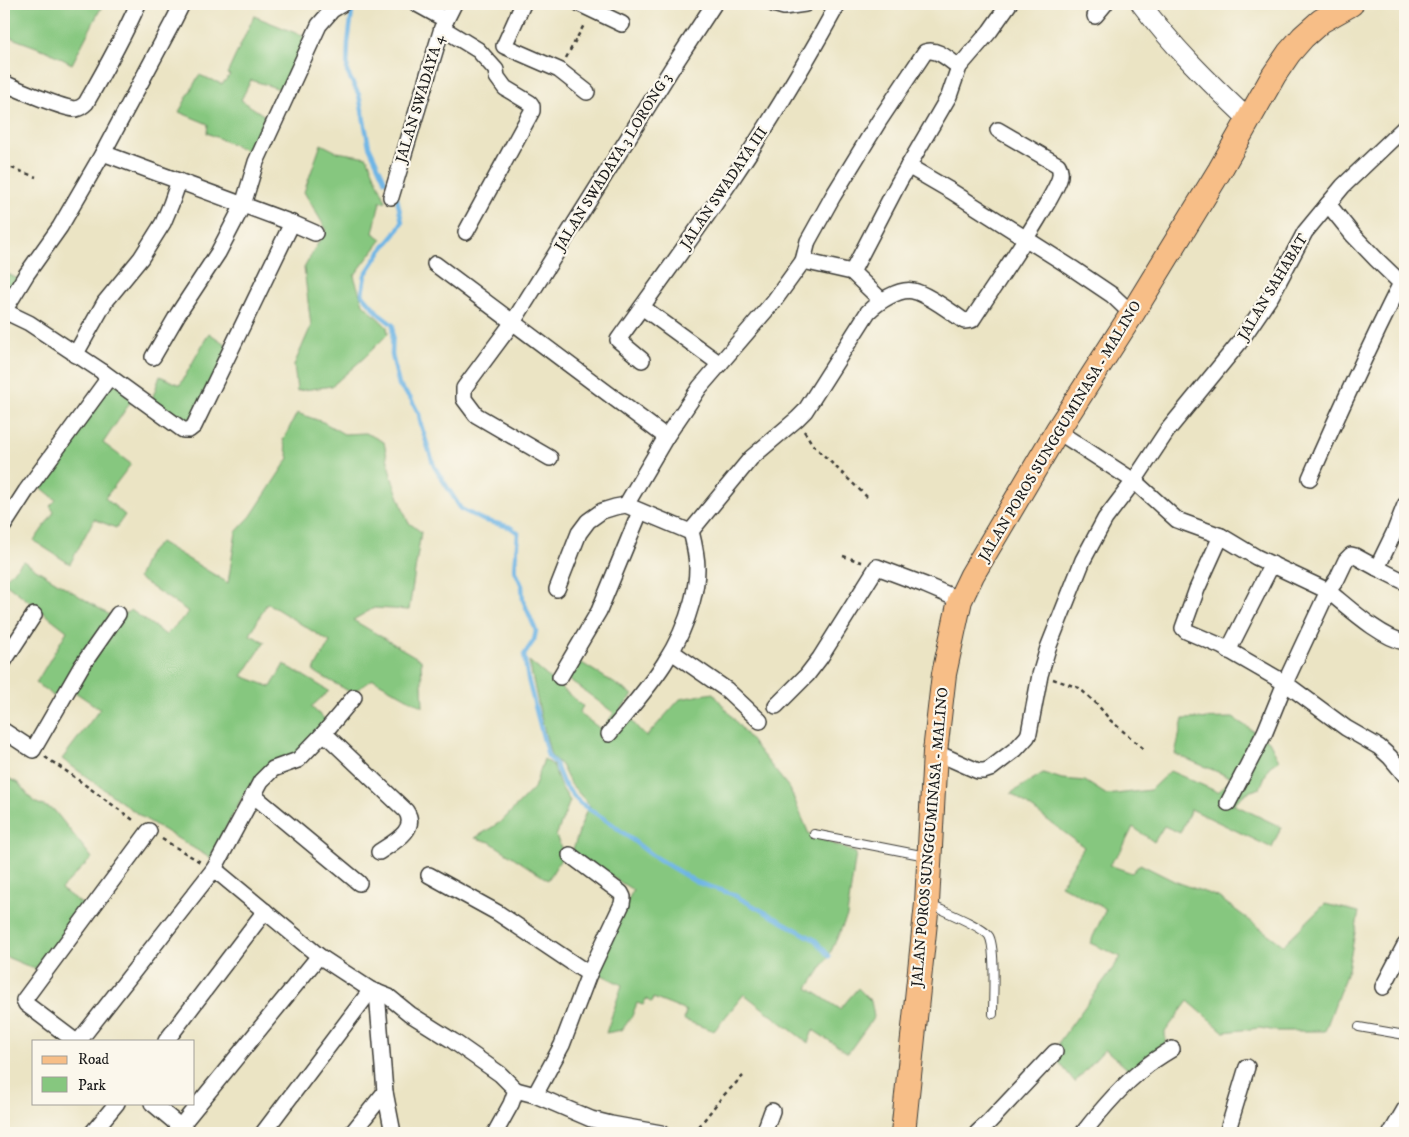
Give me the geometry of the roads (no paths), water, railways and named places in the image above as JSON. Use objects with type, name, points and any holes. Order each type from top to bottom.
[{"type":"main road","name":"JALAN POROS SUNGGUMINASA - MALINO","points":[[903,1133],[927,903],[934,752],[944,674],[960,600],[972,575],[1057,431],[1132,314],[1220,170],[1274,75],[1298,42],[1321,21],[1351,4]]},
{"type":"street","points":[[4,83],[62,106],[75,109],[82,107],[111,60],[138,4]]},
{"type":"street","points":[[182,4],[103,153],[60,227],[4,311],[29,323],[103,372],[183,430],[189,430],[194,426],[292,223]]},
{"type":"street","points":[[153,357],[178,314],[218,253],[243,205],[256,162],[319,25],[332,10],[342,4]]},
{"type":"street","points":[[417,4],[478,50],[496,70],[497,77],[506,88],[530,103],[532,108],[532,112],[466,232]]},
{"type":"street","name":"JALAN SWADAYA 4","points":[[391,197],[444,24],[454,4]]},
{"type":"street","points":[[523,4],[504,46],[559,70],[587,92]]},
{"type":"street","name":"JALAN SWADAYA 3 LORONG 3","points":[[550,458],[476,415],[464,399],[464,388],[513,322],[714,4]]},
{"type":"street","points":[[773,4],[784,7],[805,4]]},
{"type":"street","name":"JALAN SWADAYA III","points":[[642,360],[618,340],[733,178],[811,53],[838,4]]},
{"type":"street","points":[[852,272],[908,166],[949,96],[959,67],[990,31],[1009,4]]},
{"type":"street","points":[[1095,16],[1105,4]]},
{"type":"street","points":[[1142,4],[1158,27],[1190,62],[1249,120]]},
{"type":"street","points":[[586,7],[622,24]]},
{"type":"street","points":[[626,505],[666,437],[700,387],[774,301],[803,261],[808,241],[833,196],[883,114],[925,52],[930,50],[936,51],[959,67]]},
{"type":"street","name":"JALAN SAHABAT","points":[[934,752],[984,771],[1002,760],[1027,738],[1040,675],[1048,648],[1083,560],[1105,520],[1167,432],[1239,343],[1271,296],[1305,232],[1343,186],[1405,127]]},
{"type":"street","points":[[609,734],[654,680],[672,652],[688,616],[696,582],[697,568],[691,531],[751,458],[797,419],[814,398],[868,312],[881,300],[899,293],[912,291],[924,295],[964,321],[972,320],[1026,238],[1059,180],[1060,169],[1058,165],[998,130]]},
{"type":"street","points":[[103,153],[315,233]]},
{"type":"street","points":[[908,166],[1026,238],[1112,295],[1132,314]]},
{"type":"street","points":[[75,355],[105,302],[141,258],[163,223],[179,181]]},
{"type":"street","points":[[1310,478],[1339,413],[1404,282],[1353,235],[1328,204]]},
{"type":"street","points":[[803,261],[852,272],[881,300]]},
{"type":"street","points":[[435,264],[666,437]]},
{"type":"street","points":[[642,307],[720,364]]},
{"type":"street","points":[[4,525],[26,491],[105,383],[106,378],[103,372]]},
{"type":"street","points":[[1057,431],[1134,480],[1177,520],[1221,536],[1256,557],[1328,591],[1378,629],[1405,642]]},
{"type":"street","points":[[557,589],[579,534],[588,520],[602,511],[626,505],[691,531]]},
{"type":"street","points":[[1377,568],[1405,505]]},
{"type":"street","points":[[560,677],[599,611],[640,512]]},
{"type":"street","points":[[1221,536],[1197,589],[1183,628],[1285,683],[1346,728],[1380,747],[1405,775]]},
{"type":"street","points":[[1228,803],[1265,732],[1285,683],[1328,591],[1348,558],[1355,556],[1405,582]]},
{"type":"street","points":[[1228,651],[1272,564]]},
{"type":"street","points":[[776,706],[817,663],[877,567],[960,600]]},
{"type":"street","points":[[4,730],[33,750],[81,667],[118,614]]},
{"type":"street","points":[[4,660],[34,615]]},
{"type":"street","points":[[672,652],[727,690],[760,721]]},
{"type":"street","points":[[80,1040],[214,870],[261,780],[273,769],[298,760],[354,697]]},
{"type":"street","points":[[324,733],[406,811],[409,817],[409,825],[404,833],[379,852]]},
{"type":"street","points":[[253,795],[360,883]]},
{"type":"street","points":[[74,1040],[26,1004],[24,1000],[149,831]]},
{"type":"street","points":[[535,1095],[562,1045],[589,974],[624,897],[570,855]]},
{"type":"street","points":[[214,870],[319,956],[374,991],[389,998],[410,1014],[453,1041],[500,1074],[516,1090],[535,1095],[591,1119],[661,1133]]},
{"type":"street","points":[[429,874],[498,913],[589,974]]},
{"type":"street","points":[[167,1040],[265,911]]},
{"type":"street","points":[[1383,987],[1405,945]]},
{"type":"street","points":[[153,1104],[181,1131],[319,956]]},
{"type":"street","points":[[374,991],[385,1092],[393,1133]]},
{"type":"street","points":[[263,1133],[374,991]]},
{"type":"street","points":[[1083,1133],[1106,1105],[1143,1068],[1172,1049]]},
{"type":"street","points":[[977,1133],[1055,1052]]},
{"type":"street","points":[[1227,1133],[1247,1067]]},
{"type":"street","points":[[495,1133],[511,1104],[516,1090]]},
{"type":"street","points":[[352,1133],[385,1092]]},
{"type":"street","points":[[92,1133],[116,1104]]},
{"type":"street","points":[[1391,1133],[1405,1109]]},
{"type":"street","points":[[764,1133],[772,1110]]},
{"type":"lane","points":[[814,834],[928,857]]},
{"type":"lane","points":[[927,903],[979,928],[989,936],[993,950],[993,1014]]},
{"type":"lane","points":[[1360,1027],[1405,1035]]},
{"type":"waterway","points":[[353,4],[348,43],[347,72],[359,95],[369,146],[385,181]]},
{"type":"waterway","points":[[397,198],[402,222],[365,275],[362,294],[380,315],[393,325],[392,355],[399,385],[411,399],[419,414],[434,466],[461,509],[483,520],[510,527],[518,533],[515,570],[522,586],[523,600],[536,631],[534,640],[524,655],[528,679],[548,756],[555,763],[563,783],[580,803],[612,824],[653,856],[696,882],[732,894],[815,940],[829,956]]}]
